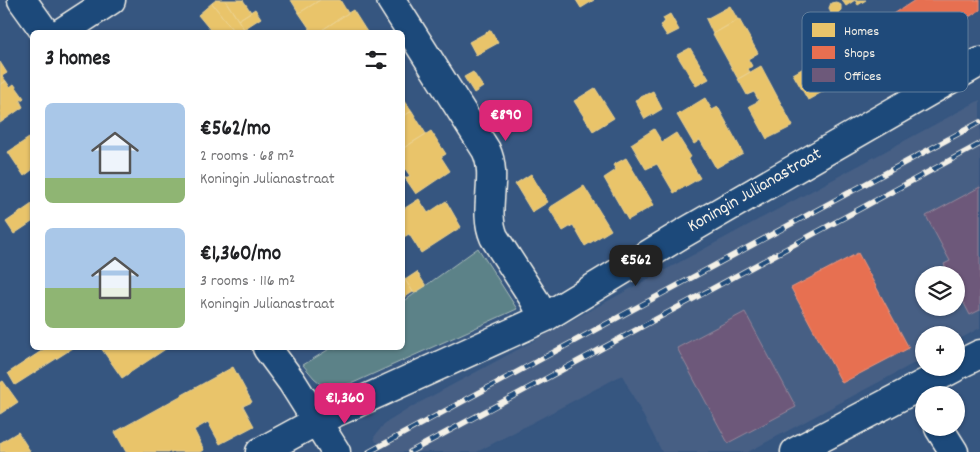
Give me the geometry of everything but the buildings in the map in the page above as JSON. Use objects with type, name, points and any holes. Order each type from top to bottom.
[{"type":"street","points":[[22,0],[44,30]]},
{"type":"street","points":[[65,30],[111,0]]},
{"type":"street","points":[[390,0],[488,154],[491,170],[491,230],[544,318]]},
{"type":"street","name":"Koningin Julianastraat","points":[[968,69],[980,62]]},
{"type":"street","name":"Koningin Julianastraat","points":[[260,452],[317,421],[544,318],[690,229],[928,92]]},
{"type":"street","points":[[268,350],[336,452]]},
{"type":"street","points":[[965,362],[980,354]]},
{"type":"street","points":[[931,386],[943,376]]},
{"type":"street","points":[[795,452],[915,397]]},
{"type":"street","points":[[944,436],[954,452]]},
{"type":"shaded area","points":[[980,100],[980,328],[965,336],[965,326],[915,326],[915,363],[748,452],[662,452],[622,375],[477,452],[383,452],[374,437],[384,424],[415,405]]},
{"type":"green space","points":[[478,248],[517,309],[353,383],[344,385],[329,383],[327,389],[303,365],[328,350],[405,350],[405,301]]},
{"type":"railway","points":[[369,452],[980,122]]},
{"type":"railway","points":[[410,452],[980,144]]}]
